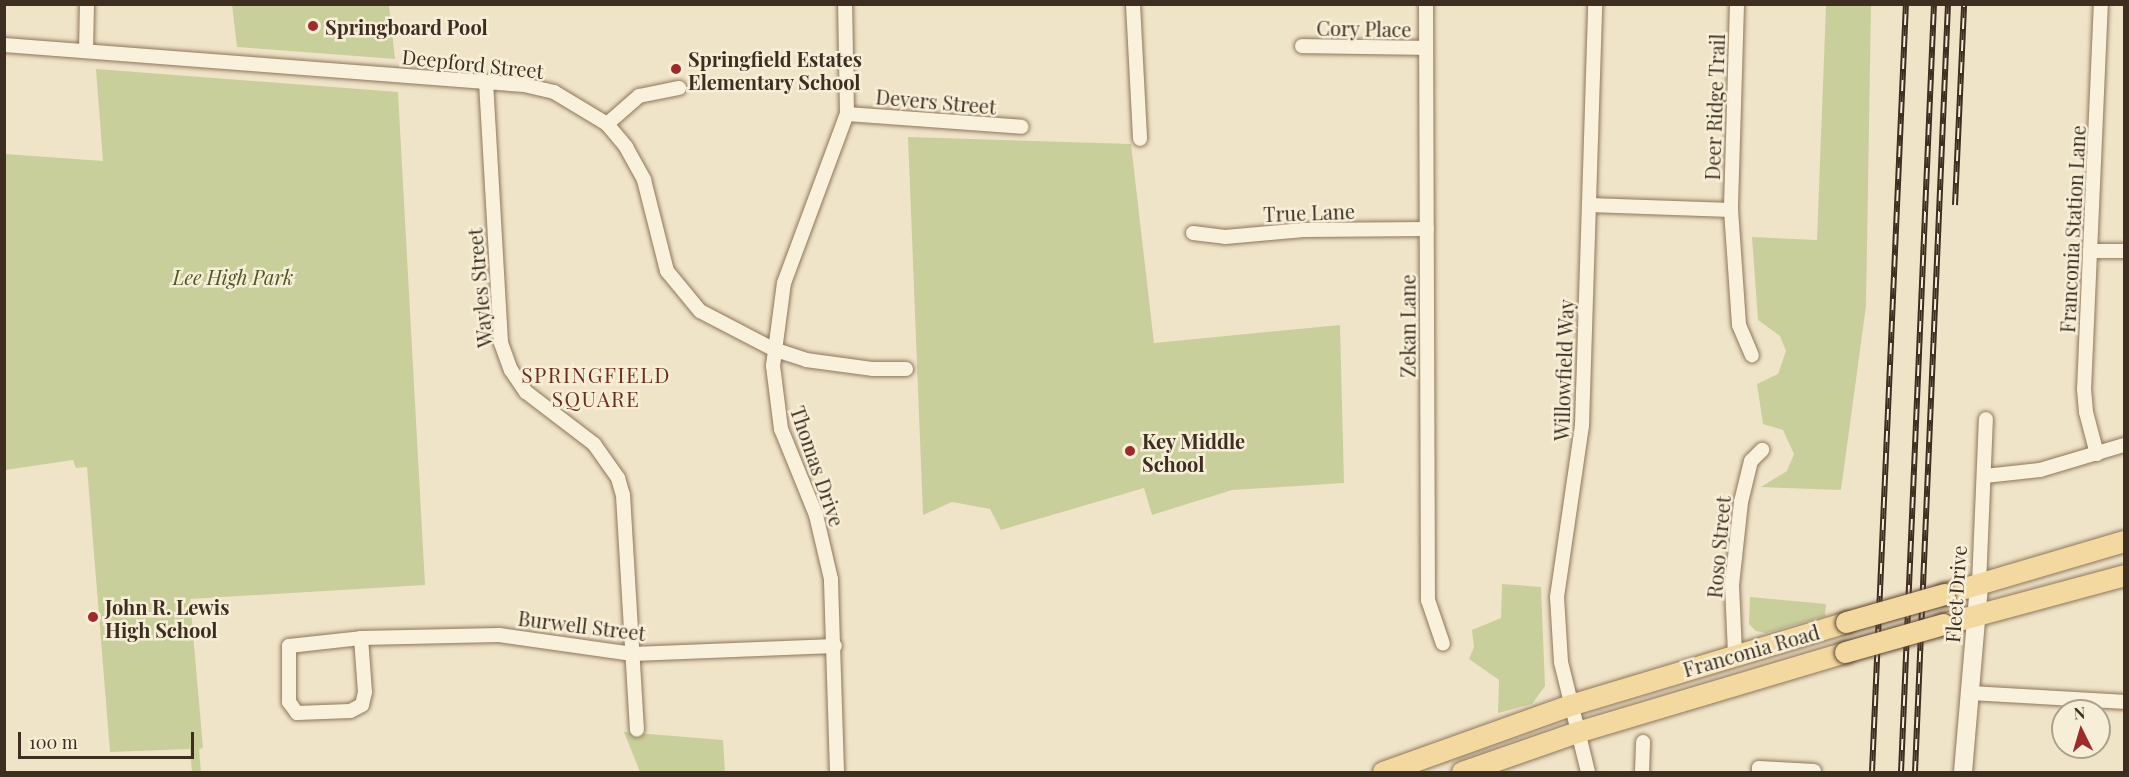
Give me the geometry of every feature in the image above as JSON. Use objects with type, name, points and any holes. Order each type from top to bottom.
[{"type":"main road","name":"Franconia Road","points":[[1383,772],[1570,705],[1735,654],[2124,541]]},
{"type":"main road","name":"Franconia Road","points":[[1462,772],[1577,732],[1845,652],[2124,575]]},
{"type":"street","points":[[86,51],[87,4]]},
{"type":"street","name":"Thomas Drive","points":[[837,772],[835,646],[828,557],[816,515],[781,429],[774,394],[773,348],[784,283],[847,114],[845,4]]},
{"type":"street","points":[[1133,4],[1140,139]]},
{"type":"street","name":"Zekan Lane","points":[[1426,4],[1428,600],[1443,644]]},
{"type":"street","name":"Willowfield Way","points":[[1588,772],[1561,662],[1557,597],[1582,425],[1595,4]]},
{"type":"street","name":"Deer Ridge Trail","points":[[1737,4],[1731,210],[1739,325],[1752,355]]},
{"type":"street","name":"Franconia Station Lane","points":[[2097,454],[2084,403],[2101,4]]},
{"type":"street","name":"Deepford Street","points":[[4,45],[486,82],[554,92],[607,124],[639,169],[660,254],[678,288],[710,317],[773,348],[836,365],[906,369]]},
{"type":"street","name":"Cory Place","points":[[1302,46],[1426,48]]},
{"type":"street","name":"Wayles Street","points":[[486,82],[501,343],[511,370],[526,392],[594,444],[618,478],[623,495],[637,730]]},
{"type":"street","points":[[607,124],[639,96],[679,88]]},
{"type":"street","name":"Devers Street","points":[[847,114],[1022,127]]},
{"type":"street","points":[[1589,205],[1731,210]]},
{"type":"street","name":"True Lane","points":[[1194,233],[1225,237],[1304,230],[1427,229]]},
{"type":"street","points":[[2091,251],[2124,251]]},
{"type":"street","name":"Fleet Drive","points":[[1963,772],[1979,584],[1986,419]]},
{"type":"street","points":[[1985,476],[2022,474],[2124,446]]},
{"type":"street","name":"Roso Street","points":[[1735,654],[1732,585],[1741,502],[1751,461],[1762,450]]},
{"type":"street","name":"Burwell Street","points":[[361,638],[365,693],[362,705],[350,711],[297,713],[289,702],[289,646],[361,638],[499,635],[633,654],[835,646]]},
{"type":"street","points":[[1969,693],[2124,702]]},
{"type":"street","points":[[1642,772],[1643,742]]},
{"type":"street","points":[[1759,772],[1759,768],[1814,771]]},
{"type":"green space","name":"Springboard Pool","points":[[232,5],[389,5],[395,59],[237,47]]},
{"type":"green space","points":[[1826,5],[1871,5],[1866,306],[1841,490],[1761,487],[1787,471],[1794,454],[1783,430],[1763,424],[1757,384],[1778,374],[1786,351],[1780,336],[1758,320],[1752,237],[1817,240]]},
{"type":"green space","name":"Lee High Park","points":[[96,69],[398,92],[425,585],[190,599],[203,748],[199,749],[201,772],[192,772],[190,749],[110,752],[87,467],[76,468],[73,460],[5,470],[5,154],[103,161]]},
{"type":"green space","points":[[908,137],[1131,144],[1154,343],[1340,325],[1344,483],[1232,490],[1152,515],[1144,488],[1001,530],[990,509],[952,502],[923,515]]},
{"type":"green space","points":[[1502,584],[1541,587],[1545,686],[1532,704],[1498,713],[1499,680],[1469,659],[1474,647],[1472,630],[1501,618]]},
{"type":"green space","points":[[1750,597],[1826,604],[1825,616],[1766,633],[1756,631],[1749,624]]},
{"type":"green space","points":[[624,732],[723,740],[725,772],[640,772]]},
{"type":"railway","points":[[1872,772],[1906,4]]},
{"type":"railway","points":[[1901,772],[1934,4]]},
{"type":"railway","points":[[1915,772],[1948,4]]},
{"type":"railway","points":[[1955,205],[1964,4]]},
{"type":"place","name":"Springboard Pool","points":[[313,26]]},
{"type":"place","name":"Springfield Estates Elementary School","points":[[676,69]]},
{"type":"place","name":"Key Middle School","points":[[1130,451]]},
{"type":"place","name":"John R. Lewis High School","points":[[93,617]]},
{"type":"district","name":"SPRINGFIELD SQUARE","points":[[596,386]]}]
